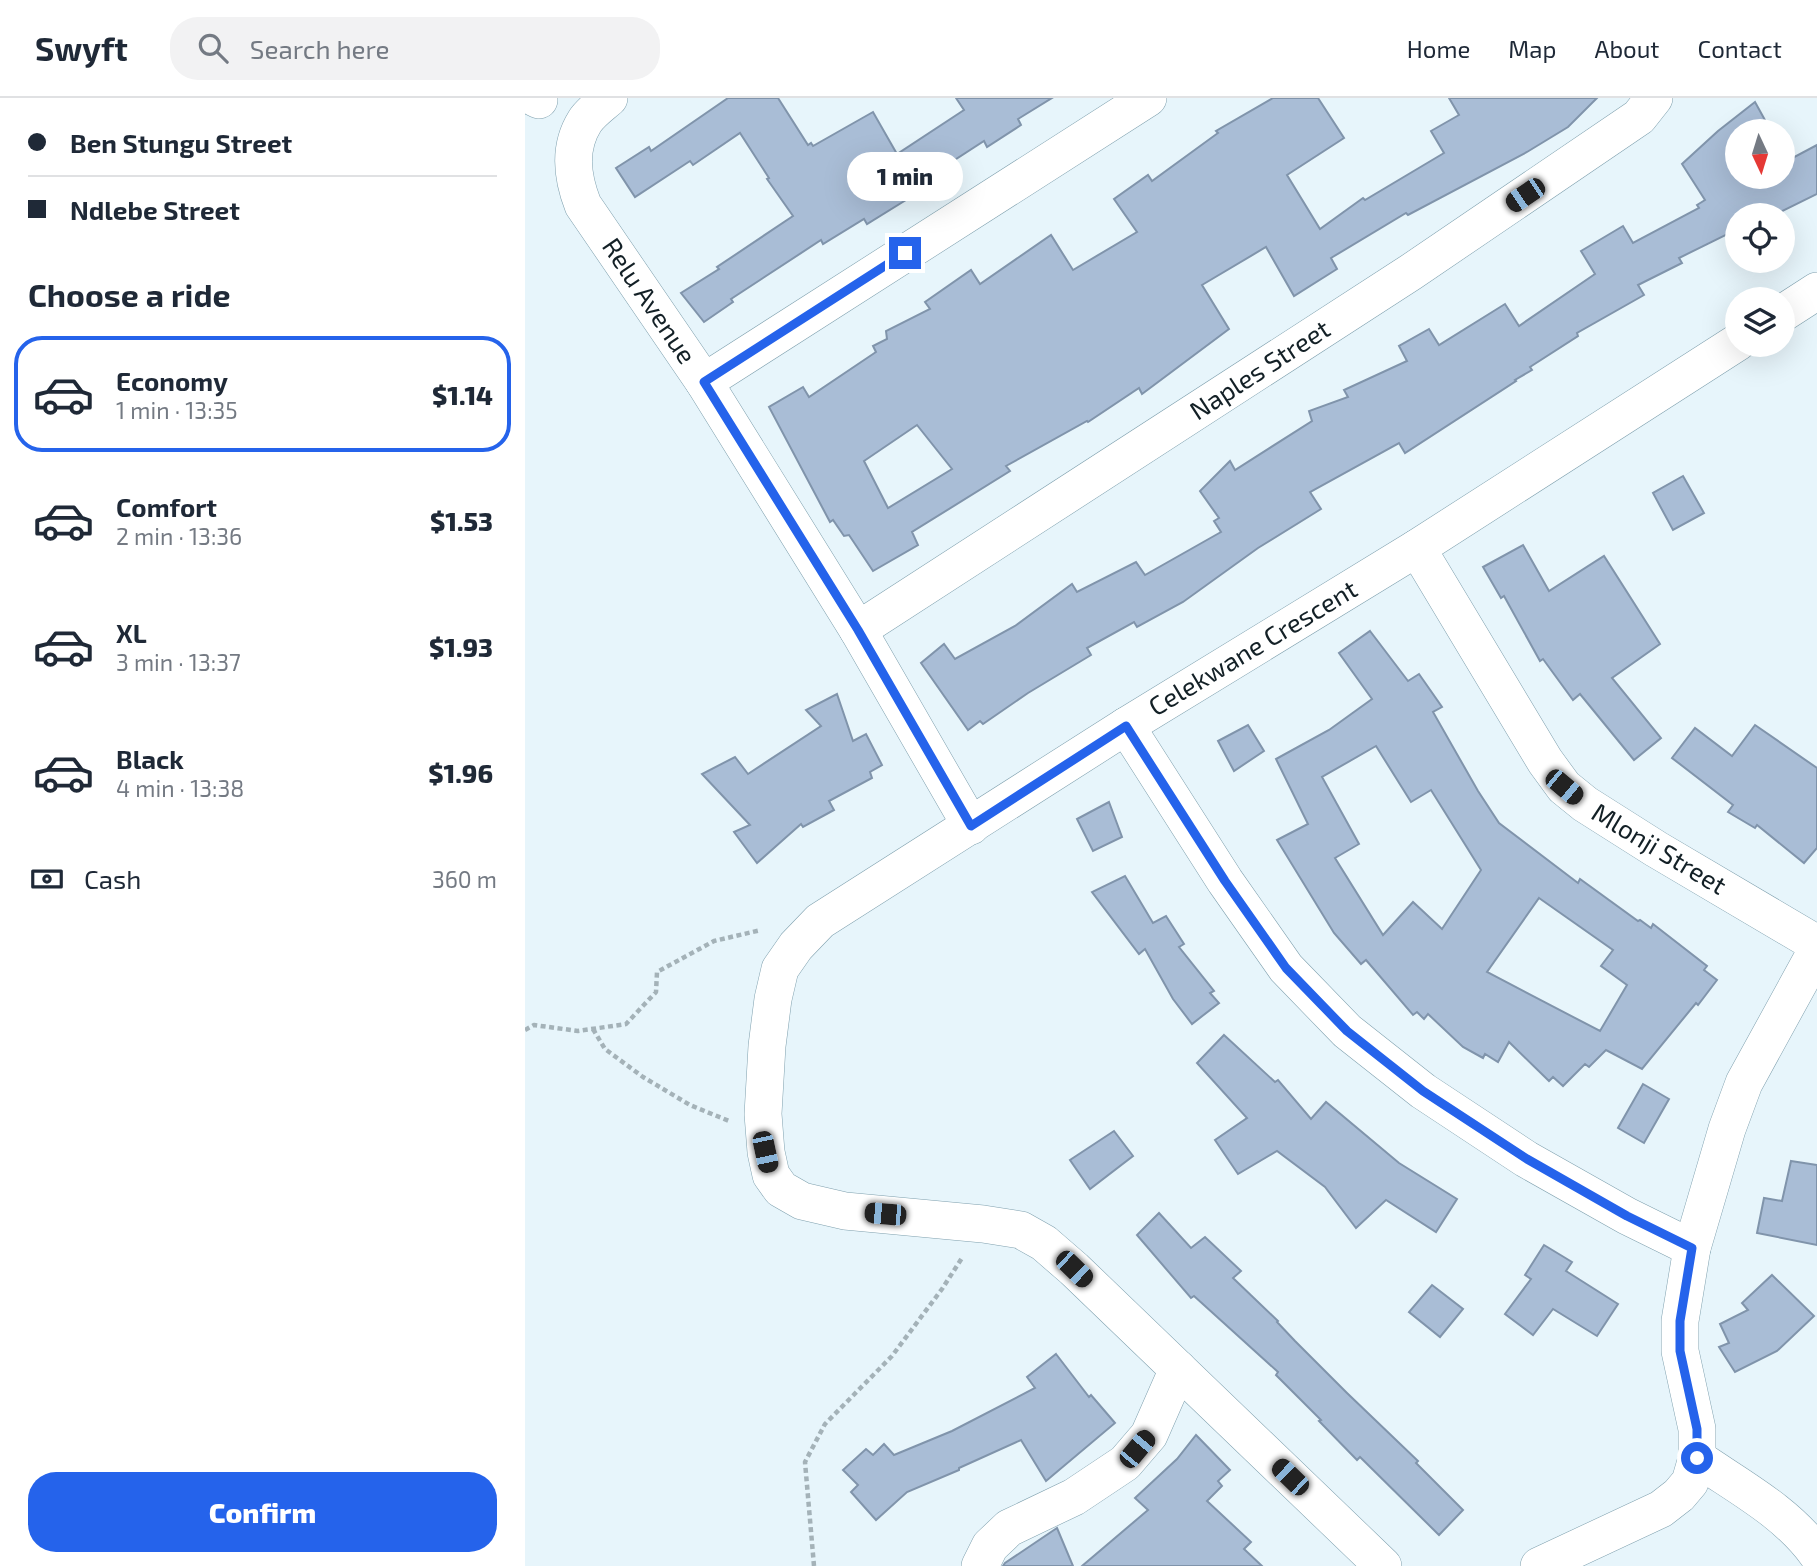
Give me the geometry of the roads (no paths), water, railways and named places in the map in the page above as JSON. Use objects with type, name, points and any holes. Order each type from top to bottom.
[{"type":"street","name":"Relu Avenue","points":[[609,98],[586,118],[577,138],[572,160],[583,205],[704,382],[858,630],[971,826]]},
{"type":"street","points":[[704,382],[1148,98]]},
{"type":"street","name":"Naples Street","points":[[858,630],[1411,272],[1639,117],[1654,98]]},
{"type":"street","points":[[1795,306],[1817,292]]},
{"type":"street","name":"Celekwane Crescent","points":[[1383,1566],[1044,1243],[1021,1230],[845,1210],[802,1201],[781,1189],[771,1175],[765,1146],[763,1114],[773,999],[780,969],[820,921],[1126,726],[1417,548],[1725,350]]},
{"type":"street","name":"Mlonji Street","points":[[1417,548],[1545,761],[1564,787],[1585,804],[1656,849],[1817,944]]},
{"type":"street","points":[[1126,726],[1225,881],[1286,968],[1347,1031],[1423,1091],[1527,1159],[1627,1216],[1692,1248]]},
{"type":"street","points":[[1539,1566],[1661,1509],[1690,1482],[1697,1458],[1697,1429],[1680,1351],[1680,1321],[1692,1248],[1727,1129],[1744,1083],[1817,950]]},
{"type":"street","points":[[980,1566],[991,1546],[1009,1528],[1074,1497],[1125,1463],[1149,1435],[1178,1369]]},
{"type":"street","points":[[1697,1458],[1782,1516],[1817,1554]]}]
